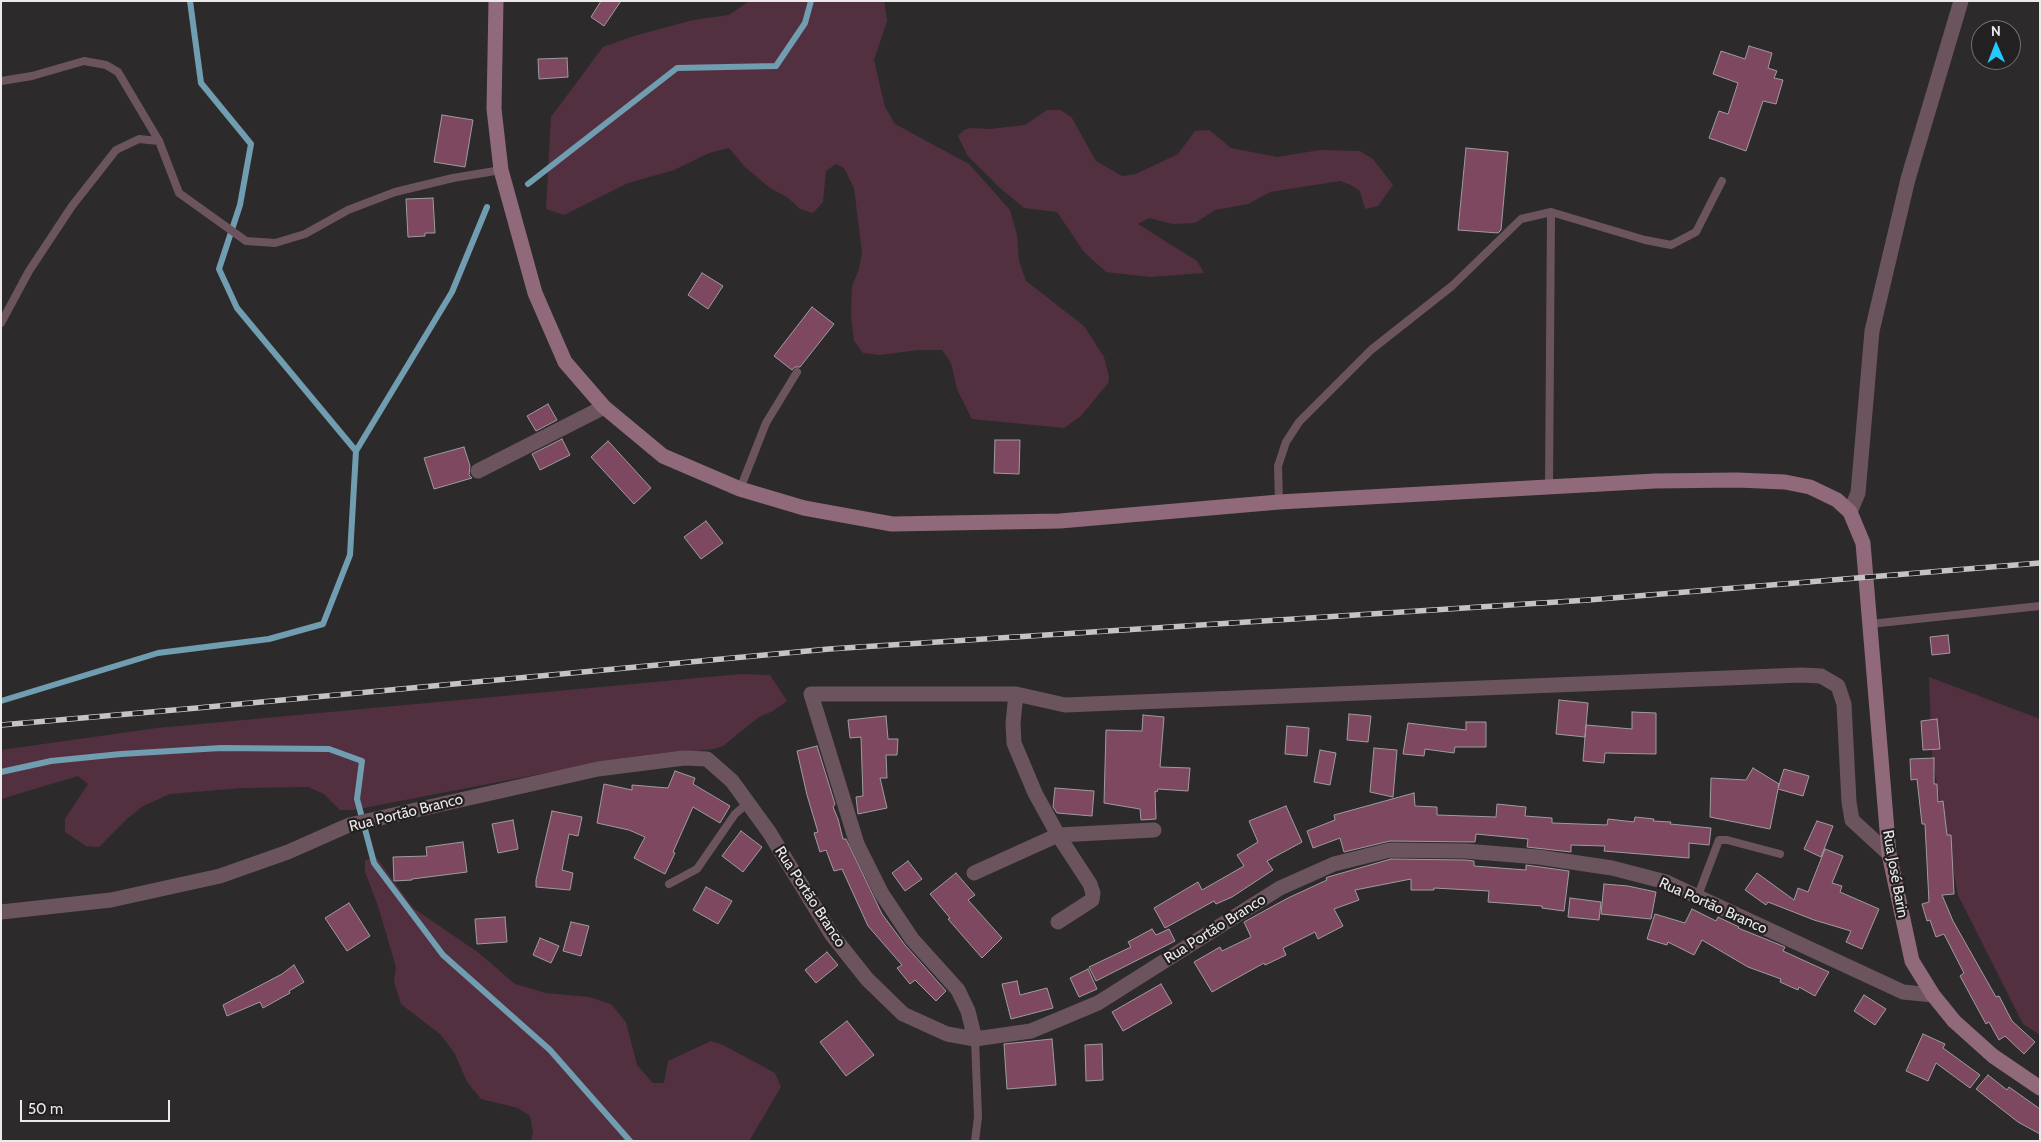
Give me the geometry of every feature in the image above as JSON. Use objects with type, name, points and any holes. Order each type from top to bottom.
[{"type":"main road","points":[[496,1],[494,109],[501,170],[535,293],[565,362],[604,407],[663,456],[740,489],[804,508],[892,524],[1060,521],[1279,502],[1655,481],[1737,480],[1779,482],[1810,487],[1836,500],[1850,512]]},
{"type":"main road","name":"Rua José Barin","points":[[1850,512],[1863,542],[1889,854],[1912,961],[1933,995],[1954,1021],[1993,1056],[2040,1088]]},
{"type":"street","points":[[1850,512],[1858,493],[1872,331],[1908,179],[1961,1]]},
{"type":"street","points":[[478,470],[604,407]]},
{"type":"street","points":[[975,1039],[968,1011],[958,990],[912,939],[882,894],[858,844],[811,694],[1016,694],[1065,705],[1801,675],[1820,676],[1838,686],[1844,704],[1849,802],[1852,820],[1889,854]]},
{"type":"street","points":[[1016,694],[1013,723],[1014,743],[1035,792],[1058,835],[1090,884],[1093,893],[1092,900],[1058,922]]},
{"type":"street","name":"Rua Portão Branco","points":[[1,912],[111,900],[220,876],[288,852],[349,825],[608,768],[684,758],[706,759],[732,781],[748,802],[832,935],[866,979],[903,1014],[947,1034],[975,1039],[1031,1031],[1098,1003],[1280,888],[1334,864],[1390,850],[1466,851],[1538,857],[1612,868],[1666,882],[1902,992],[1933,995]]},
{"type":"street","points":[[974,873],[1058,835],[1154,830]]},
{"type":"lane","points":[[1,81],[32,76],[84,61],[106,65],[118,72],[158,141],[179,193],[246,241],[275,244],[305,234],[348,210],[395,192],[453,178],[501,170]]},
{"type":"lane","points":[[1,323],[29,271],[72,206],[116,150],[139,139],[158,141]]},
{"type":"lane","points":[[1279,502],[1278,466],[1286,442],[1300,422],[1371,350],[1452,286],[1521,219],[1551,212],[1645,240],[1671,245],[1696,232],[1722,181]]},
{"type":"lane","points":[[1549,487],[1551,212]]},
{"type":"lane","points":[[740,489],[766,423],[796,372]]},
{"type":"lane","points":[[1870,624],[2040,606]]},
{"type":"lane","points":[[669,884],[697,869],[735,814],[748,802]]},
{"type":"lane","points":[[1697,898],[1719,840],[1727,840],[1780,854]]},
{"type":"lane","points":[[975,1039],[978,1117],[975,1141]]},
{"type":"shaded area","points":[[749,1],[884,1],[887,21],[874,60],[885,107],[895,124],[969,164],[1010,210],[1017,235],[1019,261],[1026,281],[1084,326],[1104,357],[1109,377],[1108,383],[1081,416],[1064,428],[972,419],[957,389],[951,363],[942,350],[918,350],[880,355],[863,353],[854,341],[851,315],[852,286],[859,269],[862,252],[854,188],[844,168],[836,164],[826,171],[823,202],[813,213],[800,209],[787,197],[770,188],[745,167],[729,148],[709,153],[674,170],[628,183],[564,215],[546,209],[551,117],[603,47],[634,36],[693,20],[729,15]]},
{"type":"shaded area","points":[[1047,110],[1061,110],[1072,118],[1096,161],[1122,176],[1136,174],[1178,154],[1195,131],[1209,130],[1231,148],[1277,157],[1320,150],[1360,151],[1373,159],[1393,185],[1378,206],[1365,209],[1360,191],[1340,181],[1270,192],[1248,204],[1215,210],[1195,223],[1173,224],[1149,218],[1138,224],[1197,261],[1204,273],[1150,277],[1106,272],[1084,252],[1057,212],[1024,208],[1000,188],[967,155],[958,136],[964,130],[970,128],[990,129],[1025,125]]},
{"type":"shaded area","points":[[741,674],[770,675],[787,701],[773,711],[759,717],[723,746],[714,749],[613,760],[353,810],[340,810],[324,794],[308,787],[243,788],[170,794],[143,806],[99,847],[86,846],[65,832],[65,819],[88,784],[78,776],[1,799],[1,750],[157,728]]},
{"type":"shaded area","points":[[1929,677],[2040,719],[2040,1035],[2023,1024],[1958,895],[1932,758]]},
{"type":"shaded area","points":[[376,857],[413,908],[479,953],[515,984],[546,993],[589,997],[611,1004],[626,1022],[637,1065],[653,1083],[664,1083],[668,1061],[711,1041],[723,1045],[775,1073],[781,1087],[749,1141],[531,1141],[533,1132],[530,1116],[518,1108],[481,1099],[467,1082],[455,1054],[441,1035],[401,1004],[394,982],[396,967],[378,906],[365,872],[365,860]]},
{"type":"building","points":[[601,1],[621,1],[604,26],[591,17]]},
{"type":"building","points":[[1749,46],[1772,53],[1768,68],[1777,71],[1774,78],[1783,80],[1776,104],[1763,101],[1746,151],[1709,138],[1719,111],[1728,114],[1738,83],[1713,74],[1721,51],[1745,59]]},
{"type":"building","points":[[567,58],[568,77],[539,79],[538,59]]},
{"type":"building","points":[[442,115],[473,120],[465,167],[434,162]]},
{"type":"building","points":[[1466,148],[1508,152],[1501,230],[1498,233],[1458,230]]},
{"type":"building","points":[[433,198],[435,233],[425,233],[425,236],[408,237],[406,199]]},
{"type":"building","points":[[702,273],[723,286],[708,309],[688,295]]},
{"type":"building","points":[[812,307],[834,324],[800,367],[795,367],[792,370],[774,356]]},
{"type":"building","points":[[548,404],[557,420],[536,431],[527,416]]},
{"type":"building","points":[[562,439],[570,455],[540,470],[532,454]]},
{"type":"building","points":[[995,440],[1020,440],[1019,474],[994,473]]},
{"type":"building","points":[[608,441],[651,488],[634,504],[591,457]]},
{"type":"building","points":[[464,447],[470,466],[469,475],[472,478],[434,489],[424,458]]},
{"type":"building","points":[[706,521],[723,543],[701,559],[684,537]]},
{"type":"building","points":[[1948,635],[1950,653],[1932,655],[1930,637]]},
{"type":"building","points":[[1559,700],[1588,703],[1585,737],[1556,734]]},
{"type":"building","points":[[1632,712],[1656,713],[1656,754],[1605,753],[1604,763],[1583,761],[1586,725],[1632,729]]},
{"type":"building","points":[[1349,714],[1371,716],[1368,742],[1347,740]]},
{"type":"building","points":[[1143,715],[1164,717],[1160,767],[1190,768],[1188,791],[1158,789],[1157,792],[1155,791],[1156,819],[1141,820],[1140,809],[1104,803],[1106,730],[1142,731]]},
{"type":"building","points":[[886,716],[888,739],[898,739],[897,755],[886,755],[887,778],[880,778],[887,808],[858,814],[856,797],[863,796],[861,737],[850,738],[848,720]]},
{"type":"building","points":[[1937,719],[1940,749],[1923,750],[1921,721]]},
{"type":"building","points":[[1466,722],[1486,722],[1486,747],[1455,747],[1454,753],[1425,749],[1424,756],[1403,754],[1408,723],[1466,730]]},
{"type":"building","points":[[1287,726],[1309,728],[1307,756],[1285,754]]},
{"type":"building","points":[[817,746],[835,804],[833,807],[843,839],[846,839],[882,914],[905,945],[946,991],[936,1001],[915,980],[910,984],[897,968],[902,965],[868,926],[842,869],[834,871],[826,850],[820,852],[814,833],[818,832],[797,751]]},
{"type":"building","points":[[1374,748],[1397,750],[1393,797],[1370,792]]},
{"type":"building","points":[[1320,750],[1336,753],[1330,785],[1314,782]]},
{"type":"building","points":[[1934,758],[1934,784],[1937,784],[1938,802],[1943,801],[1947,835],[1951,835],[1954,894],[1942,895],[1953,921],[1996,997],[1999,996],[2012,1021],[2035,1042],[2024,1054],[2005,1036],[1999,1040],[1989,1022],[1986,1024],[1960,976],[1964,973],[1944,934],[1936,937],[1930,920],[1927,921],[1922,904],[1929,902],[1925,824],[1922,824],[1917,779],[1911,780],[1910,759]]},
{"type":"building","points":[[1753,768],[1779,784],[1778,788],[1784,769],[1809,776],[1803,796],[1778,789],[1770,829],[1710,817],[1711,778],[1746,780]]},
{"type":"building","points":[[675,771],[695,778],[693,784],[730,806],[720,823],[693,807],[665,874],[634,858],[645,837],[629,830],[597,823],[604,784],[632,790],[632,785],[668,788]]},
{"type":"building","points":[[1055,788],[1094,791],[1092,816],[1057,813],[1053,807]]},
{"type":"building","points":[[1414,793],[1415,806],[1437,807],[1437,815],[1496,817],[1497,804],[1526,807],[1525,816],[1552,818],[1552,823],[1607,825],[1608,819],[1634,822],[1635,817],[1654,819],[1653,821],[1671,822],[1670,824],[1711,828],[1709,845],[1689,843],[1689,858],[1604,851],[1605,846],[1571,845],[1571,852],[1527,847],[1528,839],[1476,834],[1475,842],[1390,841],[1344,852],[1340,838],[1313,848],[1307,831],[1335,820],[1334,815]]},
{"type":"building","points":[[1286,806],[1302,842],[1267,861],[1273,870],[1232,897],[1216,904],[1214,901],[1165,928],[1154,908],[1198,882],[1202,890],[1244,866],[1237,855],[1258,842],[1249,821]]},
{"type":"building","points":[[552,811],[582,817],[578,836],[569,834],[562,870],[573,873],[570,890],[536,887]]},
{"type":"building","points":[[513,820],[518,849],[498,853],[492,824]]},
{"type":"building","points":[[1817,821],[1833,826],[1821,857],[1804,849]]},
{"type":"building","points":[[741,831],[762,847],[743,872],[722,856]]},
{"type":"building","points":[[463,842],[467,872],[394,881],[393,857],[427,856],[426,847]]},
{"type":"building","points":[[1825,849],[1843,856],[1832,883],[1842,886],[1840,892],[1879,909],[1862,949],[1846,942],[1851,931],[1814,920],[1768,902],[1766,905],[1745,890],[1757,873],[1794,900],[1798,888],[1808,892]]},
{"type":"building","points":[[1391,859],[1465,860],[1474,861],[1474,866],[1526,870],[1526,865],[1569,871],[1564,911],[1542,908],[1542,906],[1488,902],[1489,891],[1434,888],[1434,890],[1411,890],[1411,879],[1355,890],[1359,900],[1334,909],[1343,926],[1318,939],[1315,932],[1283,948],[1286,955],[1265,965],[1264,963],[1212,992],[1194,962],[1220,947],[1222,951],[1251,937],[1244,922],[1288,898],[1327,880],[1326,878],[1328,877]]},
{"type":"building","points":[[908,861],[922,879],[905,891],[892,873]]},
{"type":"building","points":[[956,873],[975,895],[968,900],[1002,938],[982,958],[948,919],[950,918],[930,894]]},
{"type":"building","points":[[1604,884],[1628,886],[1656,892],[1651,919],[1601,914]]},
{"type":"building","points":[[706,887],[732,901],[718,924],[693,910]]},
{"type":"building","points":[[1570,898],[1601,902],[1599,920],[1568,917]]},
{"type":"building","points":[[349,903],[370,936],[347,951],[325,918]]},
{"type":"building","points":[[1692,909],[1716,921],[1718,917],[1738,928],[1785,947],[1783,951],[1829,972],[1815,996],[1799,987],[1798,990],[1780,982],[1781,979],[1748,967],[1702,940],[1694,955],[1668,942],[1667,945],[1647,939],[1655,914],[1685,923]]},
{"type":"building","points":[[505,917],[507,942],[477,944],[475,919]]},
{"type":"building","points":[[571,922],[589,926],[581,956],[563,951]]},
{"type":"building","points":[[1152,929],[1156,935],[1169,929],[1175,941],[1096,981],[1089,967],[1131,947],[1128,942]]},
{"type":"building","points":[[540,938],[559,946],[551,963],[533,955]]},
{"type":"building","points":[[827,952],[838,965],[816,983],[805,970]]},
{"type":"building","points":[[294,965],[304,982],[289,991],[290,993],[263,1008],[260,1002],[227,1016],[223,1005],[282,974]]},
{"type":"building","points":[[1088,969],[1097,989],[1079,997],[1070,978]]},
{"type":"building","points":[[1017,981],[1020,995],[1047,988],[1053,1008],[1011,1019],[1002,984]]},
{"type":"building","points":[[1161,984],[1172,1003],[1123,1031],[1112,1012]]},
{"type":"building","points":[[1864,995],[1886,1009],[1875,1025],[1854,1011]]},
{"type":"building","points":[[847,1021],[874,1055],[846,1076],[820,1042]]},
{"type":"building","points":[[1923,1034],[1945,1044],[1943,1048],[1980,1075],[1970,1088],[1936,1063],[1928,1081],[1906,1071]]},
{"type":"building","points":[[1052,1039],[1056,1085],[1007,1089],[1004,1044]]},
{"type":"building","points":[[1102,1044],[1103,1080],[1086,1081],[1085,1045]]},
{"type":"building","points":[[1988,1075],[2007,1090],[2009,1087],[2040,1109],[2040,1134],[2018,1122],[1976,1089]]},
{"type":"waterway","points":[[190,1],[201,83],[251,144],[240,205],[219,269],[237,308],[356,451]]},
{"type":"waterway","points":[[528,184],[677,68],[776,66],[805,23],[811,1]]},
{"type":"waterway","points":[[1,701],[158,653],[269,639],[323,624],[350,555],[356,451],[452,292],[487,207]]},
{"type":"waterway","points":[[1,772],[51,761],[121,754],[221,748],[329,749],[362,761],[357,799],[374,863],[443,955],[550,1050],[630,1141]]},
{"type":"railway","points":[[1,725],[829,649],[1588,600],[2040,563]]}]
